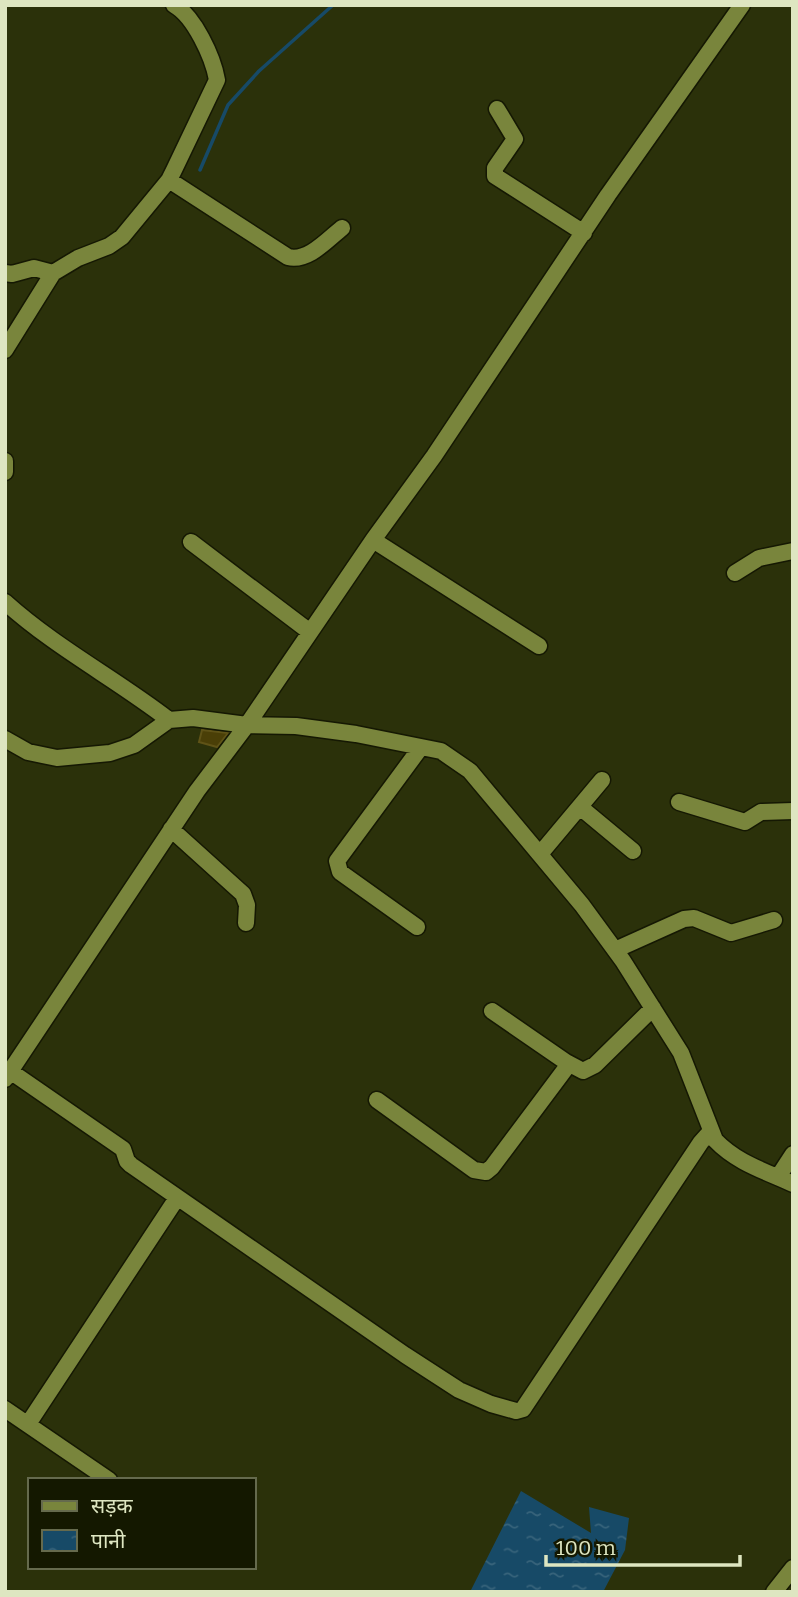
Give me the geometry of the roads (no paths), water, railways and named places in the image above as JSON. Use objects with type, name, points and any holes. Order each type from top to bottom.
[{"type":"street","points":[[5,350],[53,273],[122,237],[169,180],[217,80],[195,25],[183,10],[174,5]]},
{"type":"street","points":[[710,1132],[523,1409],[516,1411],[459,1390],[128,1163],[123,1149],[8,1075],[197,790],[247,725],[373,540],[442,446],[584,233],[742,5]]},
{"type":"street","points":[[497,110],[515,139],[495,168],[495,176],[584,233]]},
{"type":"street","points":[[169,180],[296,260],[342,228]]},
{"type":"street","points":[[5,273],[12,274],[34,268],[53,273]]},
{"type":"street","points":[[5,461],[5,472]]},
{"type":"street","points":[[373,540],[539,646]]},
{"type":"street","points":[[191,542],[310,632]]},
{"type":"street","points":[[735,573],[759,558],[793,551]]},
{"type":"street","points":[[5,602],[49,638],[144,700],[169,720]]},
{"type":"street","points":[[5,739],[28,752],[58,758],[110,754],[134,745],[169,720],[193,718],[247,725],[296,726],[356,734],[441,751],[470,771],[582,905],[615,950],[681,1054],[710,1132],[724,1150],[755,1169],[785,1180],[793,1154]]},
{"type":"street","points":[[417,928],[340,872],[337,861],[421,747]]},
{"type":"street","points":[[540,854],[602,780]]},
{"type":"street","points":[[679,802],[745,822],[761,812],[793,811]]},
{"type":"street","points":[[580,807],[633,852]]},
{"type":"street","points":[[171,829],[243,894],[247,905],[246,923]]},
{"type":"street","points":[[615,950],[684,919],[694,918],[731,933],[774,920]]},
{"type":"street","points":[[492,1011],[569,1064],[579,1070],[587,1070],[653,1008]]},
{"type":"street","points":[[377,1100],[474,1170],[486,1172],[569,1064]]},
{"type":"street","points":[[27,1424],[177,1198]]},
{"type":"street","points":[[5,1409],[106,1478]]},
{"type":"street","points":[[774,1592],[793,1568]]},
{"type":"water","points":[[521,1491],[591,1533],[589,1507],[629,1518],[625,1550],[603,1592],[470,1592]]},
{"type":"waterway","points":[[200,170],[228,105],[259,71],[333,5]]}]
